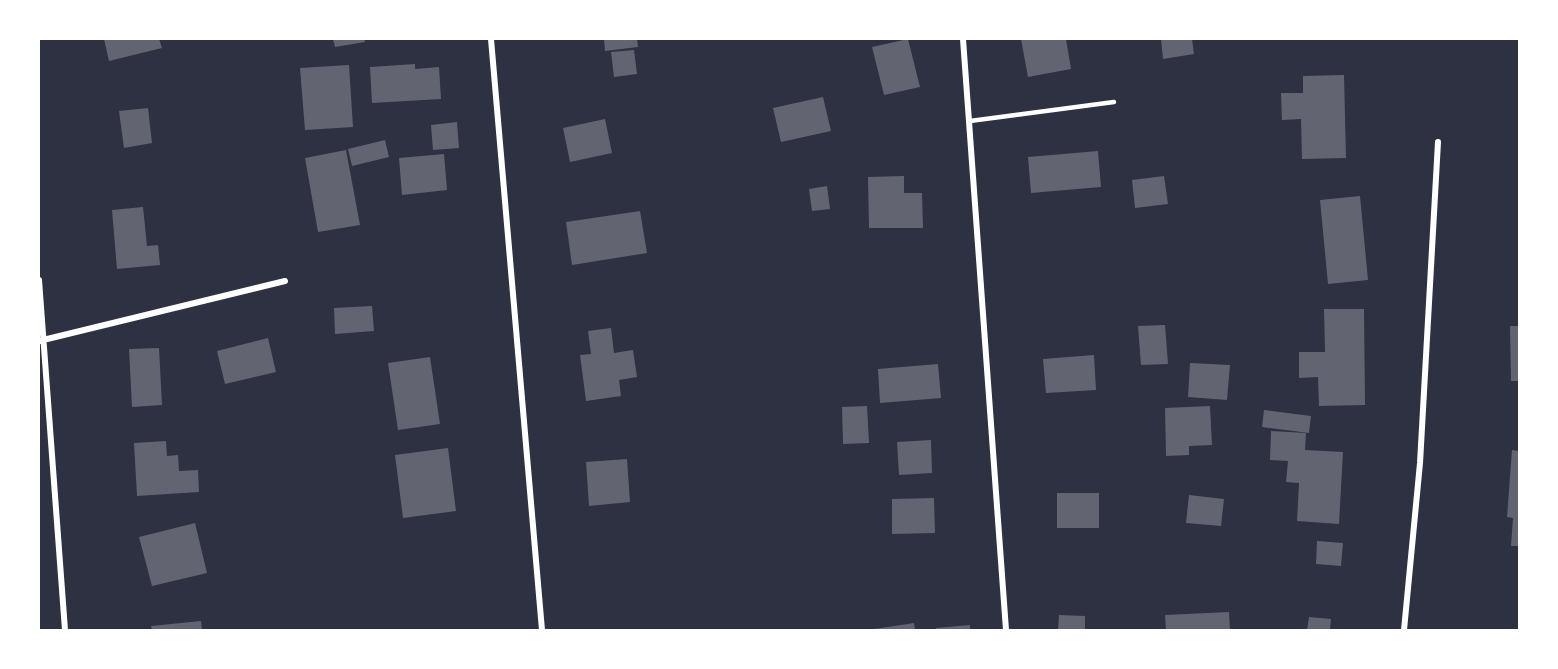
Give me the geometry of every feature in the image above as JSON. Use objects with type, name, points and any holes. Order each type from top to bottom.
[{"type":"street","points":[[491,39],[542,630]]},
{"type":"street","points":[[963,39],[1006,630]]},
{"type":"street","points":[[1404,630],[1420,463],[1438,142]]},
{"type":"street","points":[[39,280],[41,341],[65,630]]},
{"type":"street","points":[[41,341],[285,281]]},
{"type":"lane","points":[[970,121],[1114,102]]},
{"type":"building","points":[[104,39],[159,39],[162,48],[109,61]]},
{"type":"building","points":[[333,39],[364,39],[365,42],[335,47]]},
{"type":"building","points":[[604,39],[637,39],[638,47],[605,51]]},
{"type":"building","points":[[908,39],[920,87],[884,95],[872,47]]},
{"type":"building","points":[[1021,39],[1066,39],[1071,69],[1028,77]]},
{"type":"building","points":[[1161,39],[1192,39],[1194,54],[1163,59]]},
{"type":"building","points":[[634,50],[637,74],[614,77],[611,52]]},
{"type":"building","points":[[415,64],[415,69],[439,67],[441,99],[372,103],[370,67]]},
{"type":"building","points":[[349,65],[353,127],[305,130],[300,68]]},
{"type":"building","points":[[1344,75],[1346,158],[1302,159],[1301,119],[1282,120],[1281,93],[1303,93],[1303,76]]},
{"type":"building","points":[[823,97],[831,131],[781,142],[773,108]]},
{"type":"building","points":[[148,108],[152,143],[124,148],[119,111]]},
{"type":"building","points":[[605,119],[612,153],[570,162],[563,128]]},
{"type":"building","points":[[457,122],[459,148],[433,150],[431,125]]},
{"type":"building","points":[[385,140],[389,157],[352,166],[348,149]]},
{"type":"building","points":[[346,150],[360,225],[318,232],[305,158]]},
{"type":"building","points":[[1098,151],[1101,187],[1031,193],[1028,157]]},
{"type":"building","points":[[444,154],[447,190],[402,195],[399,158]]},
{"type":"building","points":[[904,176],[904,193],[922,193],[923,228],[869,228],[868,177]]},
{"type":"building","points":[[1164,176],[1168,204],[1135,208],[1132,180]]},
{"type":"building","points":[[827,186],[830,209],[812,211],[809,189]]},
{"type":"building","points":[[1360,196],[1368,280],[1328,284],[1320,200]]},
{"type":"building","points":[[143,207],[147,246],[158,245],[160,265],[117,269],[112,210]]},
{"type":"building","points":[[640,211],[647,253],[572,265],[566,222]]},
{"type":"building","points":[[372,306],[374,331],[335,334],[334,308]]},
{"type":"building","points":[[1324,309],[1364,309],[1365,405],[1319,406],[1318,377],[1299,378],[1299,352],[1325,352]]},
{"type":"building","points":[[1165,325],[1168,364],[1141,365],[1138,326]]},
{"type":"building","points":[[1510,326],[1519,326],[1519,381],[1511,381]]},
{"type":"building","points":[[611,328],[614,353],[633,350],[637,377],[619,380],[621,396],[586,401],[580,355],[591,354],[588,331]]},
{"type":"building","points":[[268,338],[276,372],[225,384],[217,351]]},
{"type":"building","points":[[159,348],[162,405],[132,407],[129,349]]},
{"type":"building","points":[[1094,355],[1096,390],[1046,393],[1043,359]]},
{"type":"building","points":[[430,357],[440,424],[398,430],[388,363]]},
{"type":"building","points":[[1190,363],[1230,365],[1227,400],[1188,397]]},
{"type":"building","points":[[938,364],[941,398],[880,403],[878,369]]},
{"type":"building","points":[[867,406],[869,443],[843,444],[842,407]]},
{"type":"building","points":[[1210,406],[1212,445],[1189,446],[1189,455],[1166,456],[1165,408]]},
{"type":"building","points":[[1264,410],[1311,416],[1309,433],[1262,427]]},
{"type":"building","points":[[1271,431],[1306,433],[1305,450],[1343,452],[1339,524],[1297,521],[1299,483],[1286,482],[1288,461],[1270,460]]},
{"type":"building","points":[[931,440],[932,473],[899,475],[897,442]]},
{"type":"building","points":[[166,441],[167,456],[178,455],[179,471],[198,470],[199,492],[137,496],[134,443]]},
{"type":"building","points":[[448,448],[456,511],[403,518],[395,455]]},
{"type":"building","points":[[1512,450],[1519,451],[1519,546],[1511,546],[1513,518],[1507,517]]},
{"type":"building","points":[[627,459],[630,502],[589,506],[586,462]]},
{"type":"building","points":[[1057,493],[1099,493],[1099,528],[1057,528]]},
{"type":"building","points":[[1189,495],[1224,499],[1221,526],[1186,523]]},
{"type":"building","points":[[934,498],[935,533],[892,534],[892,499]]},
{"type":"building","points":[[195,523],[207,573],[152,586],[139,537]]},
{"type":"building","points":[[1317,541],[1343,543],[1341,566],[1316,564]]},
{"type":"building","points":[[1229,612],[1230,630],[1166,630],[1165,615]]},
{"type":"building","points":[[1059,615],[1085,616],[1085,630],[1058,630]]},
{"type":"building","points":[[1309,617],[1331,619],[1330,630],[1307,630]]},
{"type":"building","points":[[201,621],[202,630],[152,630],[151,626]]},
{"type":"building","points":[[914,623],[915,630],[874,630],[874,629]]},
{"type":"building","points":[[970,625],[970,630],[936,630],[936,628]]}]
